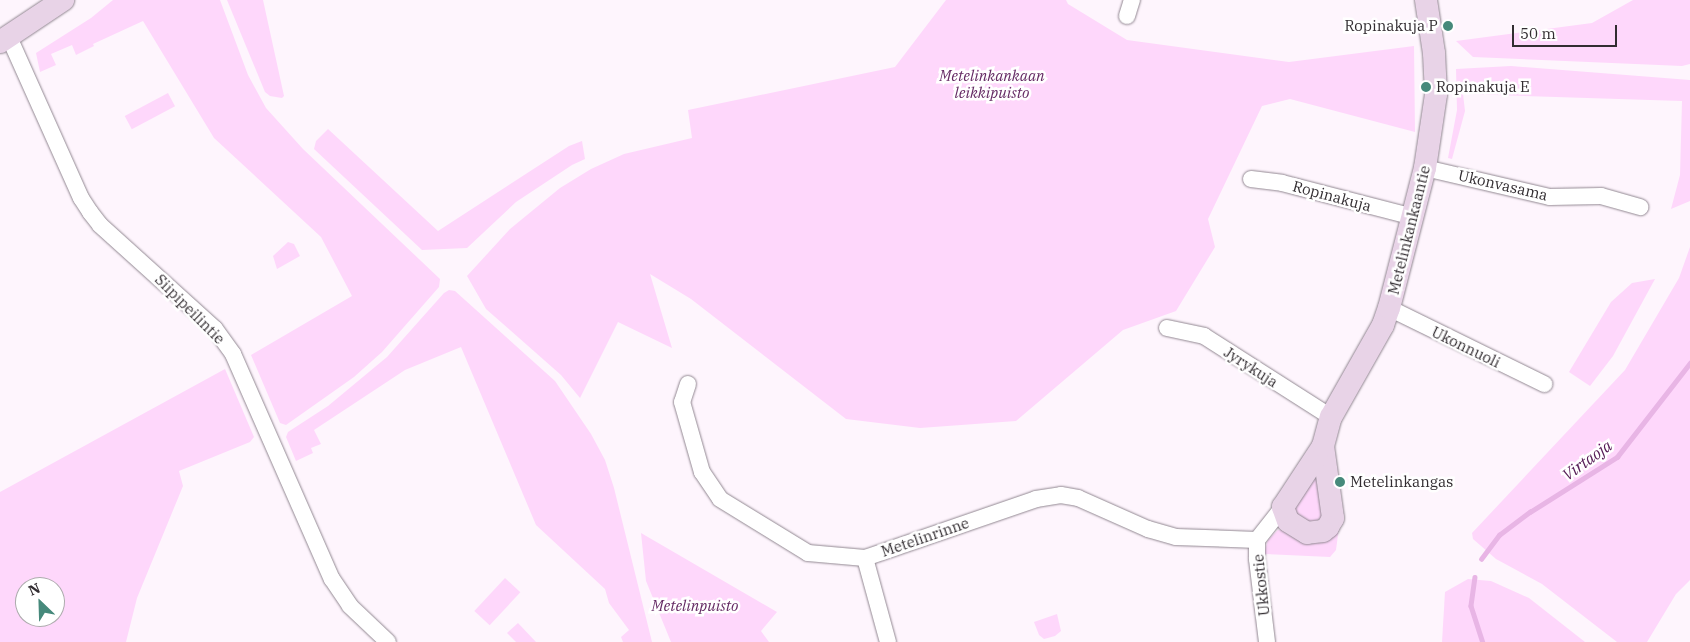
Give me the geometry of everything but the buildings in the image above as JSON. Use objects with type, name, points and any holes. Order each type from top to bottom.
[{"type":"street","points":[[5,39],[63,0]]},
{"type":"street","points":[[1127,16],[1132,0]]},
{"type":"street","name":"Metelinkankaantie","points":[[1323,446],[1333,512],[1328,527],[1315,533],[1300,530],[1284,517],[1282,507],[1323,446],[1331,418],[1383,325],[1389,308],[1425,168],[1436,94],[1434,53],[1426,0]]},
{"type":"street","name":"Siipipeilintie","points":[[5,39],[85,205],[100,225],[215,329],[234,354],[332,579],[350,606],[388,642]]},
{"type":"street","name":"Ukonvasama","points":[[1425,168],[1550,197],[1601,196],[1640,207]]},
{"type":"street","name":"Ropinakuja","points":[[1251,178],[1282,183],[1413,217]]},
{"type":"street","name":"Ukonnuoli","points":[[1389,308],[1544,384]]},
{"type":"street","name":"Jyrykuja","points":[[1167,328],[1204,336],[1331,418]]},
{"type":"street","name":"Metelinrinne","points":[[688,384],[682,402],[702,472],[720,499],[808,553],[865,558],[1036,500],[1061,495],[1078,498],[1148,529],[1176,537],[1257,540]]},
{"type":"street","name":"Ukkostie","points":[[1267,642],[1257,560],[1257,540],[1282,507]]},
{"type":"street","points":[[865,558],[888,642]]},
{"type":"green space","points":[[113,0],[220,0],[248,75],[266,108],[303,149],[440,279],[439,287],[382,352],[354,377],[286,425],[280,423],[251,355],[352,296],[321,237],[214,138],[143,21],[93,44],[94,46],[76,55],[72,45],[51,54],[56,65],[40,72],[36,53],[91,18]]},
{"type":"green space","points":[[227,0],[263,0],[284,96],[282,98],[270,96],[265,92]]},
{"type":"green space","name":"Metelinkankaan leikkipuisto","points":[[946,0],[1066,0],[1068,4],[1127,40],[1289,62],[1414,46],[1415,132],[1290,99],[1262,106],[1208,219],[1215,247],[1176,311],[1123,330],[1016,421],[920,428],[846,419],[691,299],[650,274],[672,348],[618,322],[580,398],[561,375],[486,309],[467,276],[510,229],[560,188],[591,169],[624,154],[692,138],[688,110],[895,67]]},
{"type":"green space","points":[[1633,0],[1690,0],[1690,64],[1682,66],[1473,57],[1456,41],[1592,23]]},
{"type":"green space","points":[[1511,66],[1690,80],[1690,201],[1671,209],[1680,175],[1682,101],[1463,94],[1465,111],[1452,159],[1448,158],[1457,110],[1456,69]]},
{"type":"green space","points":[[168,93],[175,106],[132,129],[125,116]]},
{"type":"green space","points":[[328,129],[438,231],[569,146],[582,141],[585,159],[572,165],[516,202],[467,248],[422,250],[314,149],[316,141]]},
{"type":"green space","points":[[288,242],[294,244],[300,256],[277,269],[273,256]]},
{"type":"green space","points":[[1690,247],[1690,580],[1676,594],[1647,642],[1617,642],[1542,584],[1496,559],[1473,539],[1472,533],[1625,370],[1679,278]]},
{"type":"green space","points":[[1655,279],[1613,356],[1590,386],[1569,372],[1611,302],[1632,283]]},
{"type":"green space","points":[[449,290],[455,291],[555,381],[591,434],[605,460],[614,488],[652,642],[623,642],[621,637],[629,630],[609,603],[605,589],[536,525],[461,347],[405,370],[314,430],[321,444],[311,448],[313,453],[296,461],[286,437],[288,432],[328,406],[387,357],[444,293]]},
{"type":"green space","points":[[225,369],[254,437],[250,442],[179,471],[183,486],[137,598],[126,642],[0,642],[0,492]]},
{"type":"green space","points":[[1318,469],[1324,516],[1319,522],[1303,522],[1294,510]]},
{"type":"green space","points":[[1339,527],[1336,550],[1330,557],[1264,554],[1268,540],[1278,530]]},
{"type":"green space","name":"Metelinpuisto","points":[[641,533],[777,612],[761,631],[769,642],[671,642],[646,581]]},
{"type":"green space","points":[[505,578],[520,592],[490,625],[474,611]]},
{"type":"green space","points":[[1468,579],[1491,581],[1529,598],[1585,642],[1442,642],[1445,592]]},
{"type":"green space","points":[[1057,614],[1061,631],[1055,636],[1044,639],[1039,635],[1034,622]]},
{"type":"green space","points":[[518,623],[536,642],[516,642],[507,633]]},
{"type":"waterway","name":"Virtaoja","points":[[1481,559],[1499,535],[1530,512],[1617,457],[1690,363]]},
{"type":"waterway","name":"Virtaoja","points":[[1475,577],[1471,606],[1483,642]]},
{"type":"place","name":"Ropinakuja P","points":[[1448,26]]},
{"type":"place","name":"Ropinakuja E","points":[[1426,87]]},
{"type":"place","name":"Metelinkangas","points":[[1340,482]]}]
